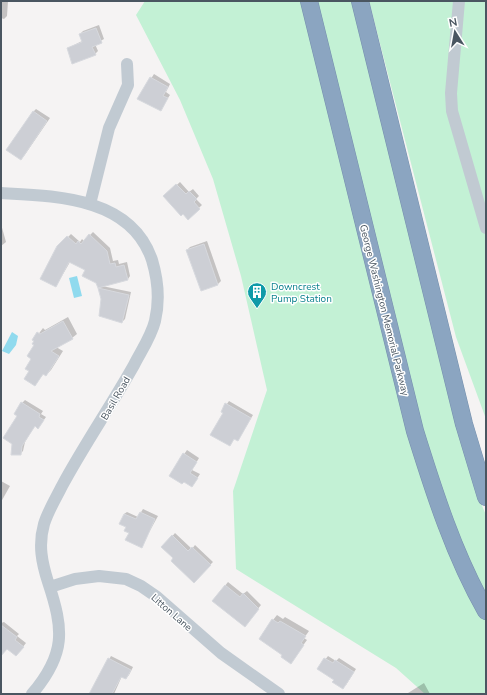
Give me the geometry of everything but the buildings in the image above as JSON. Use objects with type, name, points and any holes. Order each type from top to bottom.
[{"type":"highway","name":"George Washington Memorial Parkway","points":[[309,1],[415,431],[432,484],[456,548],[486,611]]},
{"type":"highway","points":[[360,1],[464,424],[486,497]]},
{"type":"street","points":[[459,1],[451,93],[452,111],[486,228]]},
{"type":"street","points":[[90,204],[109,128],[128,85],[127,64]]},
{"type":"street","name":"Basil Road","points":[[1,193],[58,198],[90,204],[109,210],[122,218],[142,240],[150,254],[155,270],[158,304],[149,336],[122,388],[71,470],[44,524],[41,540],[41,555],[58,613],[59,641],[50,670],[32,694]]},
{"type":"street","name":"Litton Lane","points":[[50,587],[75,579],[99,576],[126,579],[141,586],[157,597],[221,653],[279,694]]},
{"type":"green space","points":[[145,1],[302,1],[444,541],[486,621],[486,694],[425,694],[396,668],[236,569],[233,491],[267,390],[241,276],[213,179],[180,100],[136,15]]},
{"type":"green space","points":[[314,1],[352,1],[480,501],[486,515],[486,597],[442,499],[411,392]]},
{"type":"green space","points":[[369,1],[486,1],[486,419],[456,337]]},
{"type":"water","points":[[77,276],[82,296],[74,298],[69,278]]},
{"type":"water","points":[[12,332],[18,336],[16,345],[9,354],[2,351]]},
{"type":"place","name":"Downcrest Pump Station","points":[[257,309]]}]
